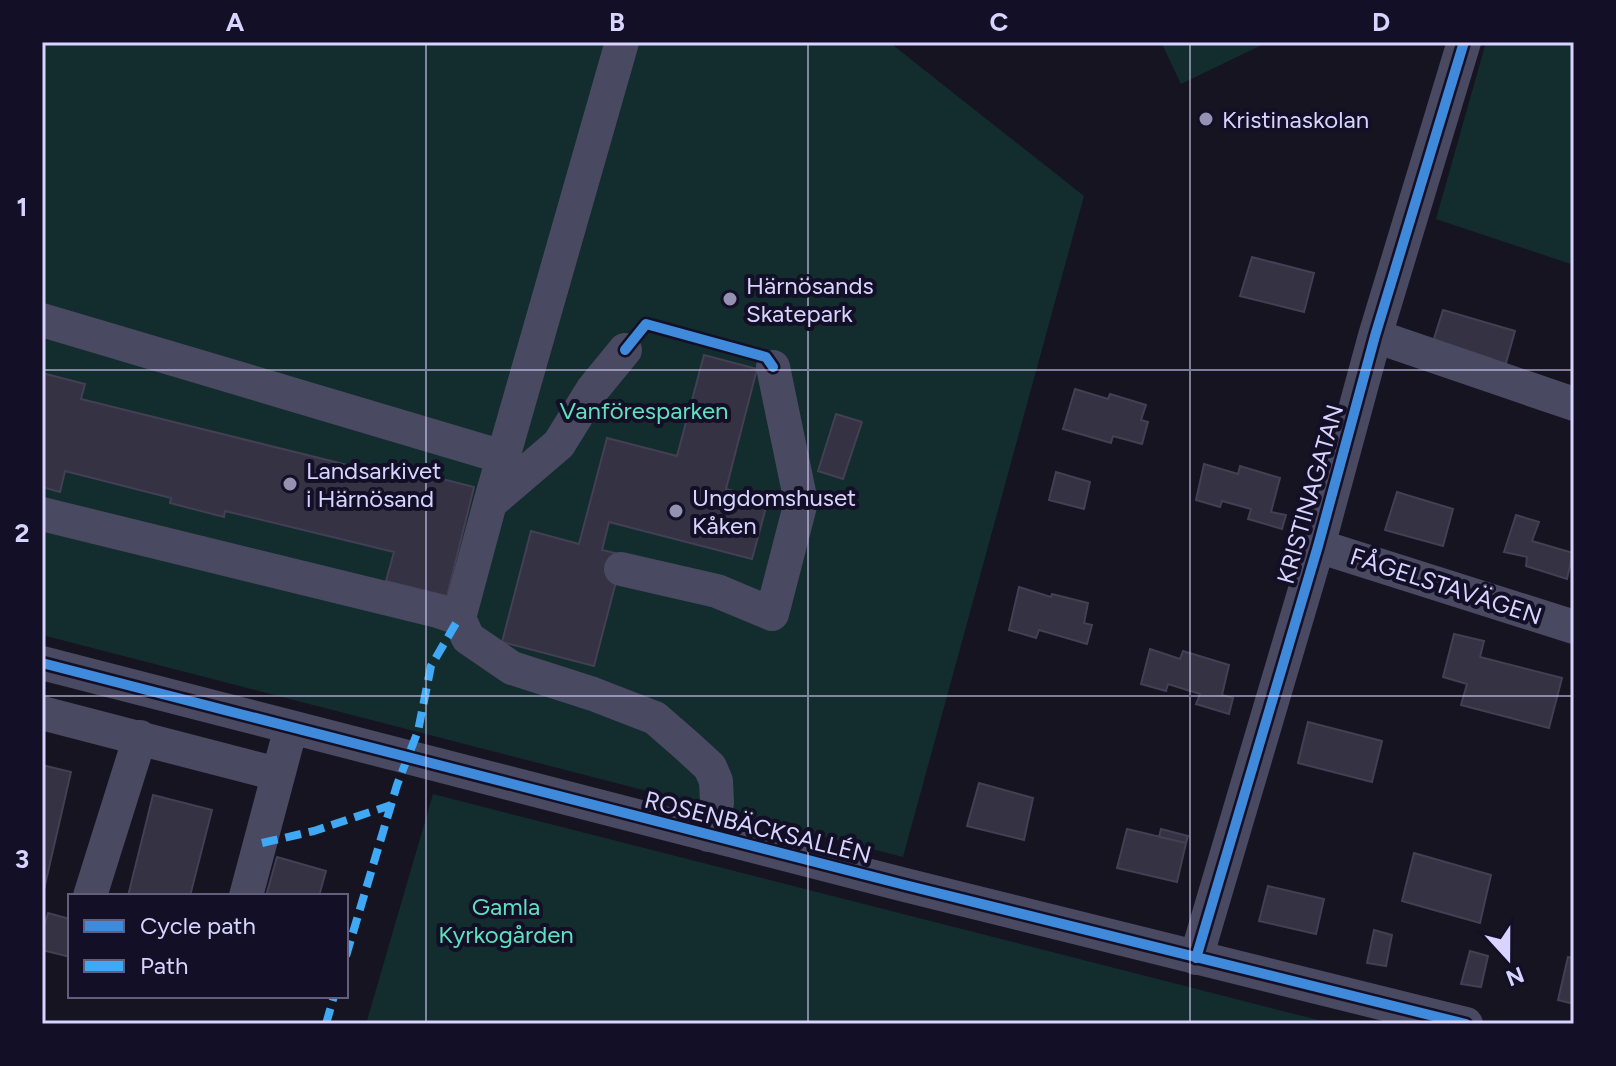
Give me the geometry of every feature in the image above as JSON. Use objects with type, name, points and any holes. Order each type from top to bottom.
[{"type":"street","points":[[622,42],[459,618],[468,638],[512,668],[655,718],[686,745],[710,767],[716,781],[717,803],[708,835]]},
{"type":"street","name":"KRISTINAGATAN","points":[[1196,958],[1318,546],[1375,336],[1464,42]]},
{"type":"street","points":[[42,320],[503,457]]},
{"type":"street","points":[[1375,336],[1574,404]]},
{"type":"street","points":[[490,503],[559,444],[593,389],[625,350]]},
{"type":"street","points":[[621,569],[717,591],[772,614],[801,502],[773,367]]},
{"type":"street","points":[[42,514],[459,618]]},
{"type":"street","name":"FÅGELSTAVÄGEN","points":[[1318,546],[1574,627]]},
{"type":"street","name":"ROSENBÄCKSALLÉN","points":[[42,663],[708,835],[1466,1024]]},
{"type":"street","points":[[42,713],[277,774]]},
{"type":"street","points":[[247,894],[291,727]]},
{"type":"street","points":[[91,894],[140,737]]},
{"type":"green space","name":"Vanföresparken","points":[[42,42],[889,42],[1084,196],[903,857],[42,635]]},
{"type":"green space","points":[[1161,42],[1268,42],[1181,84]]},
{"type":"green space","points":[[1486,42],[1574,42],[1574,265],[1436,219]]},
{"type":"green space","name":"Gamla Kyrkogården","points":[[433,794],[1334,1024],[366,1024]]},
{"type":"building","points":[[1252,257],[1314,273],[1304,312],[1240,296]]},
{"type":"building","points":[[1443,310],[1515,331],[1504,370],[1431,348]]},
{"type":"building","name":"Ungdomshuset Kåken","points":[[704,355],[757,369],[726,489],[768,500],[752,559],[609,522],[602,550],[623,555],[594,666],[502,642],[531,531],[579,544],[607,438],[677,456]]},
{"type":"building","name":"Landsarkivet i Härnösand","points":[[42,373],[85,384],[81,399],[412,481],[414,472],[474,487],[447,596],[386,581],[394,552],[225,511],[224,517],[170,503],[171,498],[65,471],[60,492],[42,487]]},
{"type":"building","points":[[1075,389],[1108,399],[1110,394],[1146,405],[1141,420],[1148,422],[1142,444],[1113,436],[1111,443],[1063,429]]},
{"type":"building","points":[[836,414],[862,422],[843,479],[818,471]]},
{"type":"building","points":[[1204,464],[1238,474],[1240,466],[1280,478],[1271,512],[1286,515],[1282,529],[1248,519],[1251,509],[1222,501],[1220,507],[1196,500]]},
{"type":"building","points":[[1056,472],[1090,482],[1084,509],[1049,500]]},
{"type":"building","points":[[1397,492],[1453,509],[1443,546],[1385,530]]},
{"type":"building","points":[[1516,515],[1539,522],[1532,541],[1573,553],[1567,579],[1526,566],[1527,557],[1504,552]]},
{"type":"building","points":[[1019,587],[1051,597],[1052,594],[1088,603],[1084,623],[1092,625],[1087,644],[1039,630],[1036,638],[1009,630]]},
{"type":"building","points":[[1454,634],[1484,641],[1480,657],[1562,678],[1549,728],[1461,705],[1467,684],[1443,677]]},
{"type":"building","points":[[1150,649],[1180,659],[1183,651],[1229,665],[1222,695],[1233,698],[1229,714],[1196,704],[1200,694],[1168,684],[1166,691],[1141,684]]},
{"type":"building","points":[[1308,722],[1382,741],[1372,782],[1298,763]]},
{"type":"building","points":[[42,765],[71,772],[42,898]]},
{"type":"building","points":[[979,783],[1033,798],[1024,840],[967,826]]},
{"type":"building","points":[[153,795],[212,810],[191,894],[128,894]]},
{"type":"building","points":[[1127,829],[1186,843],[1177,882],[1117,868]]},
{"type":"building","points":[[1161,829],[1188,836],[1186,843],[1159,837]]},
{"type":"building","points":[[1414,853],[1491,875],[1480,923],[1402,901]]},
{"type":"building","points":[[277,857],[326,871],[320,894],[267,894]]},
{"type":"building","points":[[1268,886],[1324,899],[1316,934],[1259,921]]},
{"type":"building","points":[[48,913],[68,918],[68,956],[42,950],[42,935]]},
{"type":"building","points":[[1374,930],[1392,935],[1386,966],[1367,963]]},
{"type":"building","points":[[1470,951],[1488,956],[1481,987],[1461,984]]},
{"type":"building","points":[[1568,957],[1574,958],[1574,1004],[1558,1000]]},
{"type":"marked path","points":[[348,949],[397,785],[418,731],[431,666],[459,618]]},
{"type":"marked path","points":[[262,843],[314,831],[391,805]]},
{"type":"marked path","points":[[326,1024],[333,998]]},
{"type":"cycle path","points":[[1196,958],[1318,546],[1375,336],[1464,42]]},
{"type":"cycle path","points":[[625,350],[646,324],[766,357],[773,367]]},
{"type":"cycle path","points":[[42,663],[905,885],[1466,1024]]},
{"type":"place","name":"Kristinaskolan","points":[[1206,119]]},
{"type":"place","name":"Härnösands Skatepark","points":[[730,299]]},
{"type":"place","name":"Landsarkivet i Härnösand","points":[[290,484]]},
{"type":"place","name":"Ungdomshuset Kåken","points":[[676,511]]}]
